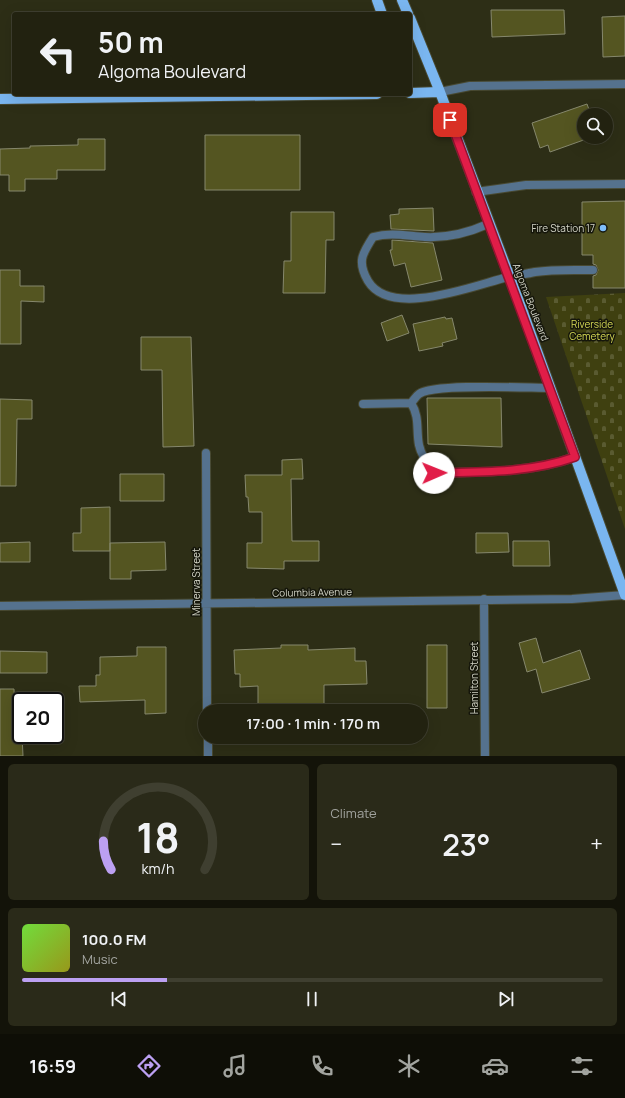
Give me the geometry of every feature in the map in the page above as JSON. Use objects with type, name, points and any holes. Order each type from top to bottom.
[{"type":"main road","points":[[377,0],[381,12]]},
{"type":"main road","points":[[402,0],[407,12]]},
{"type":"main road","name":"Algoma Boulevard","points":[[412,23],[440,92],[476,192],[551,388],[625,595]]},
{"type":"main road","points":[[412,93],[440,92]]},
{"type":"main road","points":[[0,99],[261,96]]},
{"type":"street","points":[[440,92],[470,86],[625,84]]},
{"type":"street","points":[[476,192],[526,185],[625,184]]},
{"type":"street","points":[[488,224],[467,234],[427,237],[387,233],[373,237],[363,253],[362,269],[372,286],[385,296],[414,299],[453,293],[509,277],[544,270],[592,270]]},
{"type":"street","points":[[362,404],[411,403],[420,393],[440,389],[478,386],[551,388]]},
{"type":"street","points":[[411,403],[417,412],[419,446],[426,463],[434,473],[501,471],[554,464],[575,457]]},
{"type":"street","name":"Minerva Street","points":[[206,453],[207,704]]},
{"type":"street","name":"Columbia Avenue","points":[[0,606],[572,599],[625,595]]},
{"type":"street","name":"Hamilton Street","points":[[484,599],[485,756]]},
{"type":"street","points":[[208,744],[208,756]]},
{"type":"green space","name":"Riverside Cemetery","points":[[625,293],[625,529],[546,297]]},
{"type":"building","points":[[491,10],[564,10],[565,34],[492,37]]},
{"type":"building","points":[[625,16],[625,56],[603,57],[602,17]]},
{"type":"building","points":[[587,104],[588,108],[577,108],[577,142],[550,152],[548,145],[540,148],[532,123]]},
{"type":"building","points":[[205,135],[300,135],[300,190],[205,190]]},
{"type":"building","points":[[78,139],[105,139],[105,170],[57,170],[57,179],[25,179],[25,191],[9,191],[9,175],[0,175],[0,149],[30,148],[30,146],[78,145]]},
{"type":"building","name":"Fire Station 17","points":[[625,201],[625,288],[593,288],[593,276],[596,275],[598,270],[596,265],[593,264],[593,255],[582,255],[582,202]]},
{"type":"building","points":[[433,208],[434,231],[391,229],[390,215],[399,214],[399,209]]},
{"type":"building","points":[[291,212],[334,212],[334,240],[326,240],[325,293],[283,293],[284,261],[291,261]]},
{"type":"building","points":[[392,240],[433,243],[442,280],[411,287],[405,263],[394,266],[390,250],[392,250]]},
{"type":"building","points":[[0,270],[20,270],[20,286],[44,286],[44,302],[21,301],[21,344],[0,344]]},
{"type":"building","points":[[402,315],[409,333],[387,341],[381,323]]},
{"type":"building","points":[[445,317],[446,319],[452,318],[457,339],[442,343],[443,346],[419,351],[413,324]]},
{"type":"building","points":[[141,337],[191,337],[194,446],[163,447],[162,370],[141,370]]},
{"type":"building","points":[[427,398],[501,398],[502,447],[428,444]]},
{"type":"building","points":[[0,399],[32,400],[32,419],[17,419],[16,486],[0,486]]},
{"type":"building","points":[[302,459],[303,479],[291,479],[292,541],[319,541],[319,561],[284,561],[284,569],[247,568],[247,543],[262,543],[262,512],[249,512],[248,497],[246,497],[245,475],[282,475],[282,460]]},
{"type":"building","points":[[120,474],[164,474],[164,501],[120,501]]},
{"type":"building","points":[[110,507],[110,551],[73,551],[73,533],[81,533],[81,508]]},
{"type":"building","points":[[476,533],[508,533],[509,552],[476,553]]},
{"type":"building","points":[[513,541],[549,541],[550,566],[513,566]]},
{"type":"building","points":[[30,542],[30,562],[0,562],[0,543]]},
{"type":"building","points":[[165,542],[166,570],[131,571],[131,579],[110,579],[110,543]]},
{"type":"building","points":[[536,638],[543,663],[580,650],[590,679],[542,693],[536,669],[527,672],[519,643]]},
{"type":"building","points":[[281,645],[308,645],[308,650],[355,648],[355,661],[366,661],[367,684],[324,685],[324,704],[258,704],[258,686],[240,687],[240,674],[235,674],[234,650],[281,648]]},
{"type":"building","points":[[427,645],[447,645],[447,708],[428,708]]},
{"type":"building","points":[[137,647],[166,647],[166,713],[145,714],[145,700],[80,702],[79,686],[96,686],[96,675],[100,675],[100,657],[137,656]]},
{"type":"building","points":[[0,651],[47,652],[47,673],[0,673]]},
{"type":"building","points":[[0,689],[14,689],[14,692],[12,692],[12,744],[22,744],[23,756],[0,756]]},
{"type":"place","name":"Fire Station 17","points":[[603,228]]},
{"type":"route","points":[[434,473],[494,472],[554,464],[575,457],[551,388],[450,120]]}]
